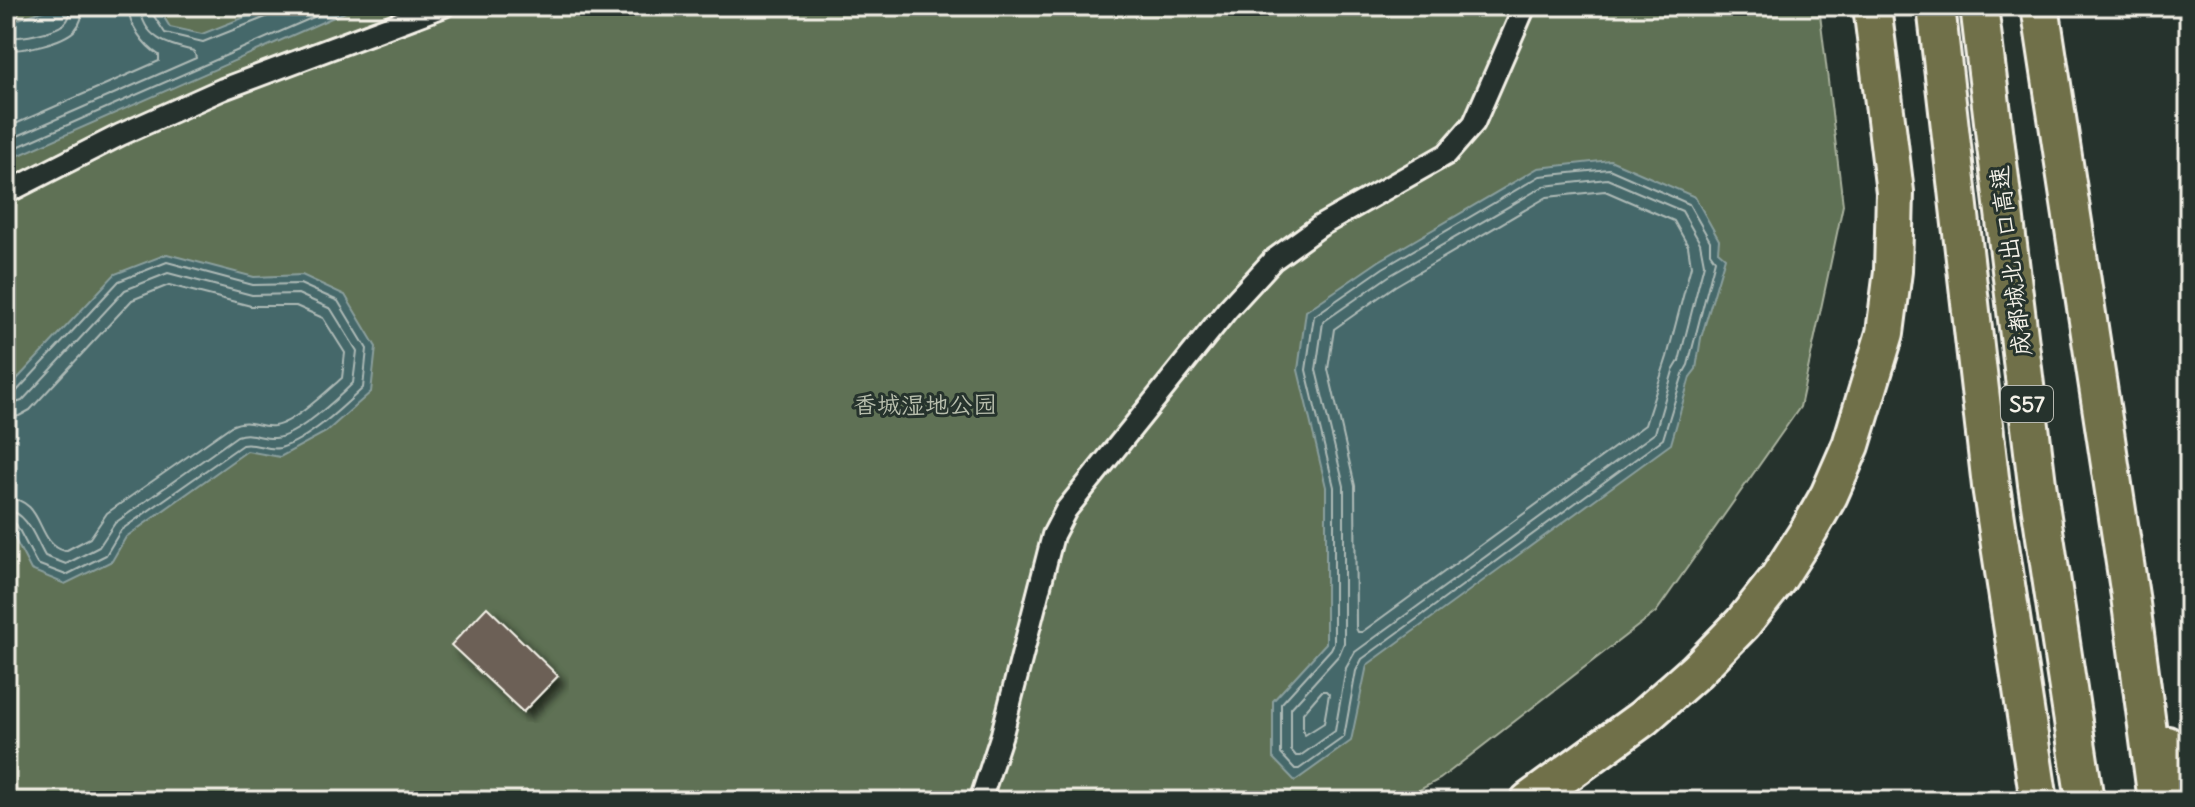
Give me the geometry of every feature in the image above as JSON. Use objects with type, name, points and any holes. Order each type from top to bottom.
[{"type":"highway","points":[[1529,801],[1643,718],[1696,671],[1733,632],[1777,580],[1829,495],[1851,445],[1885,333],[1893,271],[1895,192],[1872,6]]},
{"type":"highway","name":"成都城北出口高速","points":[[1936,6],[1991,486],[2039,801]]},
{"type":"highway","name":"成都城北出口高速","points":[[1979,6],[2037,484],[2085,801]]},
{"type":"highway","points":[[2040,6],[2130,596],[2157,801]]},
{"type":"highway","points":[[2130,596],[2154,702],[2184,801]]},
{"type":"highway","points":[[1560,801],[1610,755],[1643,718]]},
{"type":"street","points":[[6,193],[120,135],[223,89],[444,6]]},
{"type":"street","points":[[980,801],[1002,734],[1053,535],[1066,510],[1227,310],[1273,260],[1320,226],[1447,154],[1474,123],[1525,6]]},
{"type":"green space","name":"香城湿地公园","points":[[6,6],[1819,6],[1843,205],[1800,407],[1656,612],[1440,779],[1399,801],[6,801]]},
{"type":"water","points":[[57,6],[157,6],[170,27],[202,34],[263,10],[265,6],[359,6],[6,161],[6,16],[16,20]]},
{"type":"water","points":[[1610,160],[1695,197],[1719,240],[1718,251],[1725,257],[1701,338],[1696,369],[1690,377],[1671,444],[1367,665],[1351,741],[1295,781],[1273,758],[1273,701],[1326,643],[1326,487],[1298,370],[1306,311],[1379,261],[1538,168]]},
{"type":"water","points":[[167,254],[254,277],[302,275],[345,295],[376,347],[371,392],[326,432],[280,457],[247,451],[126,537],[112,561],[65,584],[31,570],[6,522],[6,391],[115,274]]},
{"type":"building","points":[[487,607],[558,676],[523,712],[451,645]]}]
